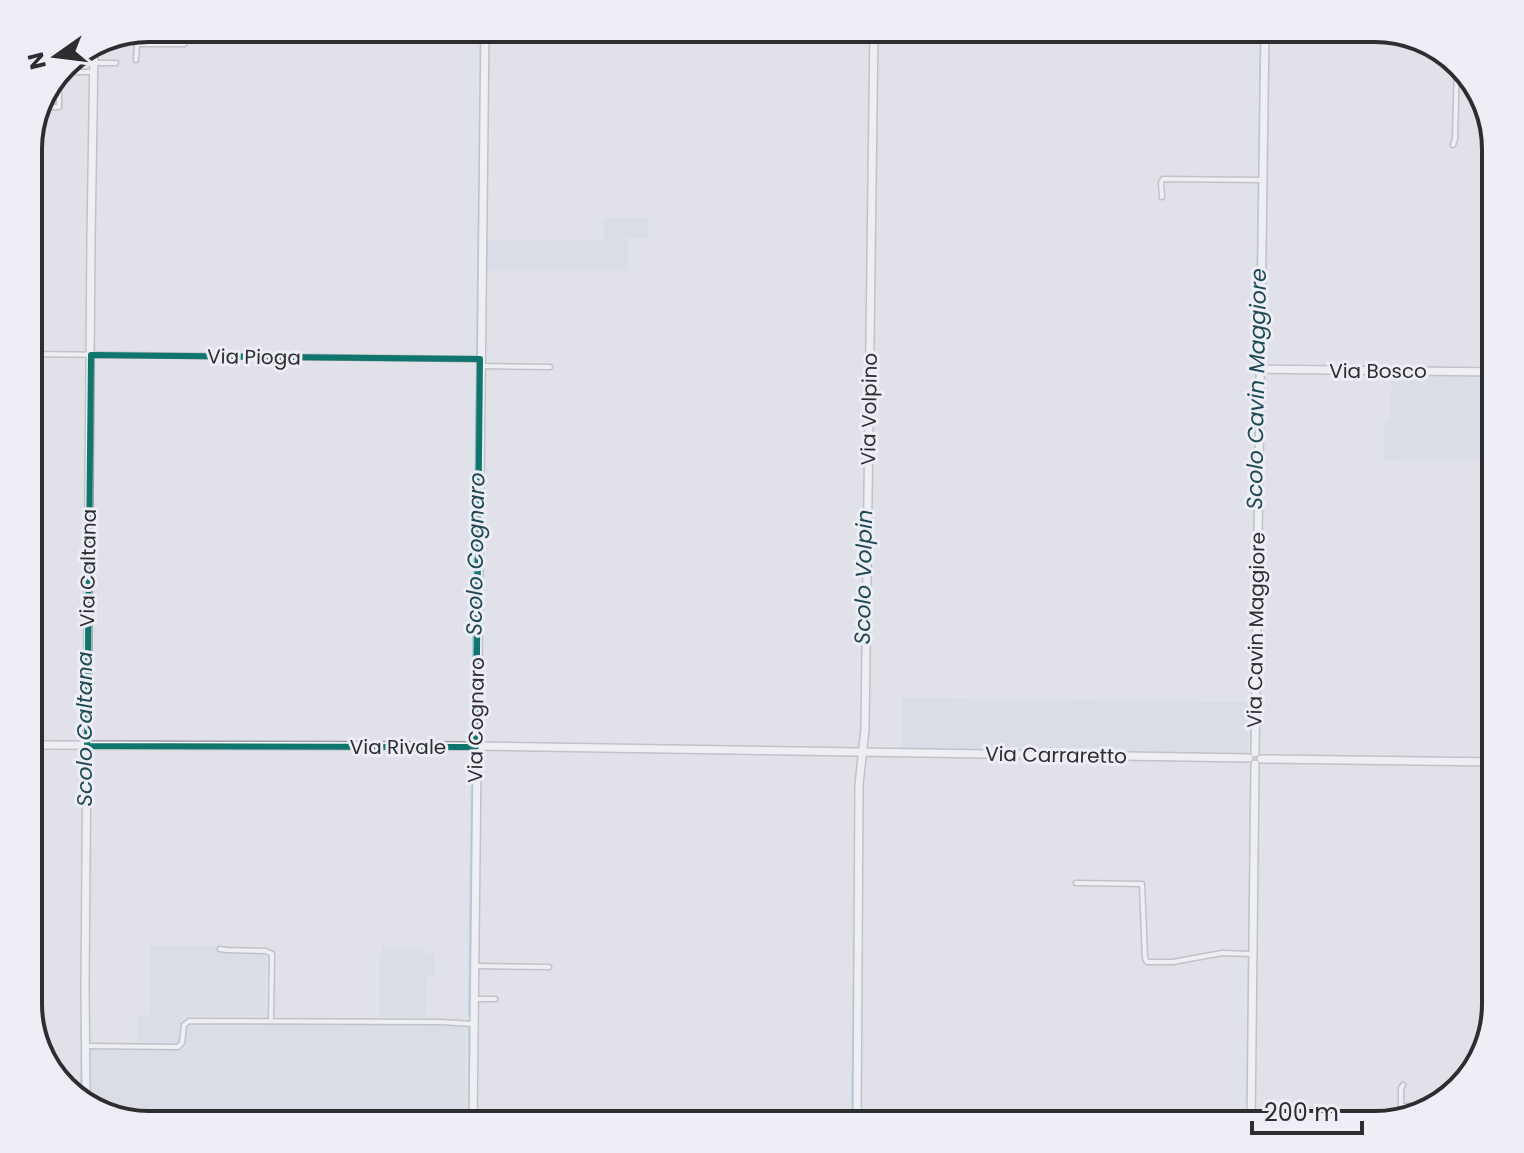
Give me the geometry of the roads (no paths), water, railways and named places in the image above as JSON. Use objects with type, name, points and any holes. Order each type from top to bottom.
[{"type":"street","points":[[136,60],[137,44],[184,42]]},
{"type":"street","name":"Via Cognaro","points":[[473,1111],[485,42]]},
{"type":"street","name":"Via Volpino","points":[[857,1111],[859,785],[860,753],[865,729],[874,42]]},
{"type":"street","name":"Via Cavin Maggiore","points":[[1251,1111],[1250,954],[1265,42]]},
{"type":"street","points":[[96,68],[116,63]]},
{"type":"street","points":[[1453,145],[1457,80]]},
{"type":"street","name":"Via Caltana","points":[[86,1088],[84,746],[94,96]]},
{"type":"street","points":[[1162,197],[1163,179],[1260,180]]},
{"type":"street","name":"Via Pioga","points":[[42,354],[440,360],[550,367]]},
{"type":"street","name":"Via Bosco","points":[[1260,369],[1482,372]]},
{"type":"street","name":"Via Rivale","points":[[42,745],[860,753]]},
{"type":"street","name":"Via Carraretto","points":[[860,753],[1482,762]]},
{"type":"street","points":[[1076,883],[1142,884],[1147,962],[1173,962],[1222,953],[1250,954]]},
{"type":"street","points":[[220,949],[266,951],[272,954],[271,1021]]},
{"type":"street","points":[[474,966],[549,967]]},
{"type":"street","points":[[473,999],[495,999]]},
{"type":"street","points":[[85,1046],[178,1047],[182,1043],[184,1025],[189,1021],[473,1024]]},
{"type":"street","points":[[1403,1085],[1401,1106],[1405,1106]]},
{"type":"waterway","name":"Scolo Cognaro","points":[[477,356],[481,42]]},
{"type":"waterway","name":"Scolo Cavin Maggiore","points":[[1251,749],[1261,42]]},
{"type":"waterway","name":"Scolo Caltana","points":[[87,271],[88,233]]},
{"type":"waterway","name":"Scolo Cognaro","points":[[472,744],[477,362]]},
{"type":"waterway","name":"Scolo Cognaro","points":[[469,1016],[472,751]]},
{"type":"waterway","name":"Scolo Volpin","points":[[857,772],[859,754]]},
{"type":"waterway","name":"Scolo Cavin Maggiore","points":[[1247,1111],[1251,769]]},
{"type":"waterway","name":"Scolo Volpin","points":[[852,1111],[855,918]]},
{"type":"waterway","name":"Scolo Caltana","points":[[81,1086],[82,1007]]},
{"type":"waterway","name":"Scolo Cognaro","points":[[469,1029],[469,1111]]}]
